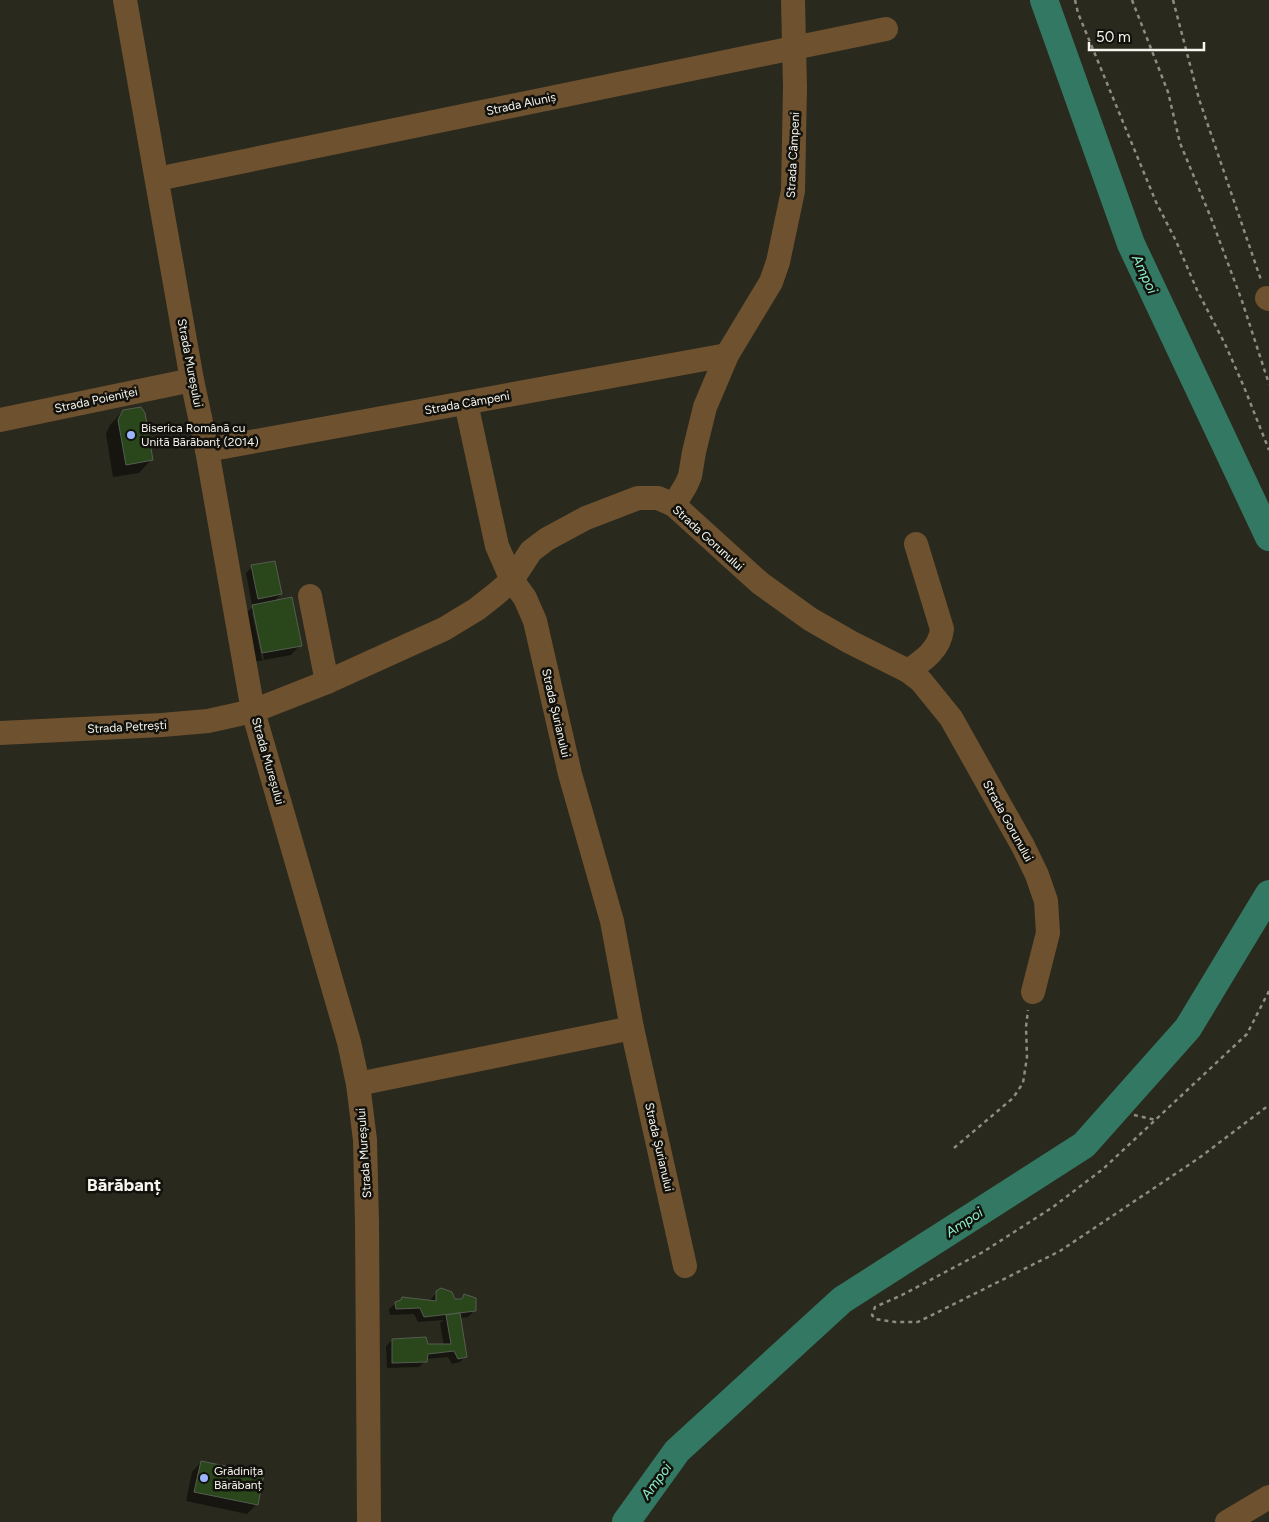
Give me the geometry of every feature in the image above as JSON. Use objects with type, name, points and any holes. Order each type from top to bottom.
[{"type":"street","name":"Strada Mureșului","points":[[125,0],[192,380],[207,450],[254,711],[348,1042],[358,1084],[365,1140],[368,1222],[369,1522]]},
{"type":"street","name":"Strada Câmpeni","points":[[674,505],[690,476],[705,407],[727,355],[767,290],[778,262],[793,191],[795,48],[793,0]]},
{"type":"street","name":"Strada Aluniș","points":[[156,179],[886,29]]},
{"type":"street","name":"Strada Câmpeni","points":[[207,450],[727,355]]},
{"type":"street","name":"Strada Poieniței","points":[[0,420],[192,380]]},
{"type":"street","name":"Strada Șurianului","points":[[466,403],[497,546],[512,580],[525,598],[535,621],[570,774],[612,920],[632,1028],[685,1266]]},
{"type":"street","name":"Strada Gorunului","points":[[254,711],[327,682],[444,629],[477,609],[512,580],[532,552],[547,539],[586,518],[638,498],[658,498],[674,505],[760,583],[810,619],[850,642],[908,671],[921,681],[951,718],[1023,846],[1037,875],[1046,901],[1048,932],[1033,992]]},
{"type":"street","points":[[908,671],[923,661],[934,649],[941,639],[942,629],[916,544]]},
{"type":"street","points":[[310,596],[327,682]]},
{"type":"street","name":"Strada Petrești","points":[[0,733],[162,725],[208,721],[254,711]]},
{"type":"street","points":[[358,1084],[632,1028]]},
{"type":"street","points":[[1227,1522],[1269,1497]]},
{"type":"path","points":[[1075,0],[1078,13],[1156,202],[1197,290],[1225,344],[1269,450]]},
{"type":"path","points":[[1132,0],[1168,92],[1180,143],[1215,227],[1269,384]]},
{"type":"path","points":[[1173,0],[1200,99],[1268,298]]},
{"type":"path","points":[[1269,991],[1247,1034],[1103,1169],[1053,1207],[983,1252],[902,1295],[875,1307],[872,1315],[875,1319],[895,1322],[918,1322],[1060,1251],[1199,1158],[1269,1105]]},
{"type":"path","points":[[954,1148],[1012,1098],[1023,1083],[1027,1057],[1027,1012],[1033,992]]},
{"type":"path","points":[[1134,1115],[1156,1120]]},
{"type":"building","points":[[141,407],[145,413],[153,460],[126,465],[118,420],[123,410]]},
{"type":"building","points":[[275,561],[282,594],[258,599],[251,565]]},
{"type":"building","points":[[292,597],[302,646],[262,653],[252,605]]},
{"type":"building","points":[[441,1288],[452,1292],[455,1299],[462,1299],[464,1294],[476,1298],[476,1311],[424,1317],[420,1308],[396,1309],[395,1302],[401,1300],[402,1297],[436,1301],[436,1291]]},
{"type":"building","points":[[460,1313],[467,1357],[458,1359],[454,1351],[428,1354],[427,1362],[392,1363],[392,1339],[426,1337],[428,1344],[451,1344],[446,1315]]},
{"type":"building","points":[[201,1461],[264,1474],[258,1505],[194,1492]]},
{"type":"waterway","name":"Ampoi","points":[[1044,0],[1131,244],[1269,537]]},
{"type":"waterway","name":"Ampoi","points":[[626,1522],[677,1451],[842,1300],[1084,1145],[1188,1028],[1269,894]]},
{"type":"place","name":"Biserica Română cu Unită Bărăbanț (2014)","points":[[131,435]]},
{"type":"place","name":"Grădinița Bărăbanț","points":[[204,1478]]},
{"type":"district","name":"Bărăbanț","points":[[124,1185]]}]
